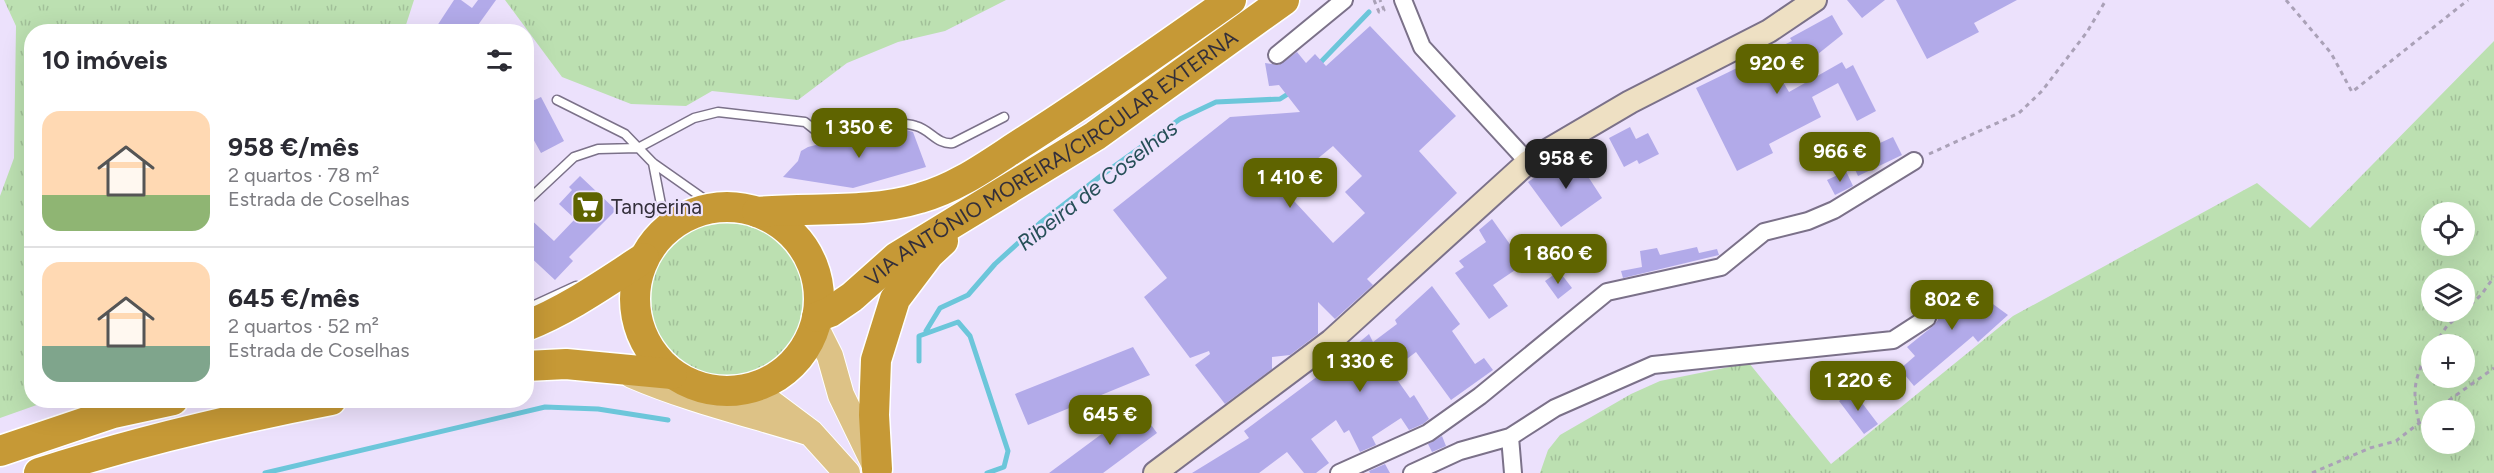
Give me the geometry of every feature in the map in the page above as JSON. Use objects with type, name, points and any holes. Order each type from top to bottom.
[{"type":"highway","name":"VIA ANTÓNIO MOREIRA/CIRCULAR EXTERNA","points":[[757,212],[795,208],[872,207],[920,198],[963,181],[1090,99],[1231,0]]},
{"type":"highway","name":"VIA ANTÓNIO MOREIRA/CIRCULAR EXTERNA","points":[[816,322],[852,297],[897,257],[1095,136],[1284,0]]},
{"type":"highway","points":[[534,323],[552,316],[644,258],[666,230],[681,219],[717,208],[737,208],[757,212],[785,228],[807,254],[818,284],[816,322],[806,347],[791,366],[772,380],[751,388],[724,392],[697,387],[672,374],[650,351],[637,321],[635,289],[644,258]]},
{"type":"highway","points":[[878,471],[874,415],[876,360],[895,299],[929,254],[976,209]]},
{"type":"highway","points":[[534,366],[566,364],[672,374]]},
{"type":"highway","points":[[0,451],[113,413],[136,408]]},
{"type":"highway","points":[[39,473],[116,448],[291,408]]},
{"type":"main road","points":[[816,322],[830,356],[841,395],[878,471]]},
{"type":"main road","points":[[616,368],[672,392],[743,411],[811,434]]},
{"type":"main road","points":[[751,388],[811,434],[847,473]]},
{"type":"street","points":[[1277,55],[1344,0]]},
{"type":"street","points":[[1403,0],[1422,47],[1528,162]]},
{"type":"street","points":[[1413,27],[1415,0]]},
{"type":"street","points":[[1155,473],[1330,341],[1528,162],[1630,102],[1769,31],[1815,0]]},
{"type":"street","points":[[1339,473],[1428,433],[1480,396],[1607,292],[1721,267],[1764,232],[1808,221],[1834,210],[1914,160]]},
{"type":"street","points":[[1412,473],[1460,451],[1510,437],[1556,408],[1653,365],[1893,340],[1927,318]]},
{"type":"street","points":[[1510,437],[1513,473]]},
{"type":"lane","points":[[557,100],[625,134],[654,163],[717,208]]},
{"type":"lane","points":[[534,194],[574,157],[598,149],[638,147],[694,118],[718,112],[805,122],[820,134],[825,135],[854,128],[905,124],[924,130],[946,144],[954,143],[1004,117]]},
{"type":"lane","points":[[654,163],[666,230]]},
{"type":"lane","points":[[534,305],[575,286],[603,284]]},
{"type":"path","points":[[1374,0],[1378,12],[1384,10],[1380,0]]},
{"type":"path","points":[[1914,160],[2019,112],[2042,91],[2087,32],[2106,0]]},
{"type":"path","points":[[2286,0],[2331,53],[2352,92],[2468,0]]},
{"type":"path","points":[[2475,301],[2494,277]]},
{"type":"path","points":[[2442,334],[2452,322]]},
{"type":"path","points":[[2418,423],[2414,399],[2415,381],[2421,367]]},
{"type":"path","points":[[2450,400],[2494,368]]},
{"type":"path","points":[[2312,473],[2370,448],[2396,441],[2421,421]]},
{"type":"green space","points":[[4,0],[414,0],[406,24],[24,24],[24,408],[28,408],[0,418],[0,196],[14,158],[16,26]]},
{"type":"green space","points":[[505,0],[1006,0],[945,31],[898,42],[847,63],[798,100],[712,91],[686,106],[631,104],[562,77],[534,39],[534,24],[523,24]]},
{"type":"green space","points":[[2494,41],[2494,473],[1540,473],[1548,450],[1560,435],[1631,394],[1660,381],[1749,363],[1831,464],[2013,316],[2257,183],[2310,228]]},
{"type":"green space","points":[[728,220],[743,221],[758,226],[772,233],[784,243],[794,255],[801,269],[806,284],[806,314],[801,329],[794,343],[784,355],[772,365],[758,372],[743,377],[728,378],[713,377],[698,372],[684,365],[672,355],[662,343],[655,329],[650,314],[649,299],[650,284],[655,269],[662,255],[672,243],[684,233],[698,226],[713,221]]},
{"type":"building","points":[[454,0],[461,0],[472,8],[478,0],[496,0],[479,24],[438,24]]},
{"type":"building","points":[[1847,0],[1885,0],[1862,18]]},
{"type":"building","points":[[1896,0],[2017,0],[1974,23],[1979,32],[1927,59]]},
{"type":"building","points":[[1832,15],[1843,34],[1783,82],[1789,92],[1842,62],[1846,69],[1853,65],[1876,111],[1857,121],[1838,83],[1812,97],[1821,117],[1769,144],[1773,153],[1737,171],[1696,88],[1792,41],[1790,38]]},
{"type":"building","points":[[1370,26],[1456,116],[1419,151],[1457,193],[1367,279],[1373,285],[1335,319],[1318,302],[1318,334],[1290,355],[1272,357],[1272,369],[1225,404],[1195,365],[1210,354],[1209,351],[1190,358],[1144,297],[1167,278],[1113,210],[1230,117],[1300,112],[1279,85],[1269,86],[1265,63],[1279,65],[1297,52],[1306,63],[1315,54],[1326,66]],"holes":[[[1333,146],[1362,176],[1345,192],[1365,213],[1333,243],[1282,188]]]},
{"type":"building","points":[[541,97],[564,141],[541,153],[534,140],[534,100]]},
{"type":"building","points":[[1630,127],[1636,139],[1648,133],[1659,154],[1639,164],[1637,160],[1624,167],[1609,138]]},
{"type":"building","points":[[906,130],[913,132],[926,167],[853,188],[783,177],[798,161],[801,151],[808,147],[859,134]]},
{"type":"building","points":[[1893,137],[1902,155],[1858,176],[1847,152],[1867,143],[1869,148]]},
{"type":"building","points":[[1572,152],[1602,198],[1561,227],[1528,182]]},
{"type":"building","points":[[1846,171],[1853,186],[1835,195],[1827,180]]},
{"type":"building","points":[[580,176],[616,210],[569,257],[573,261],[555,280],[534,260],[534,222],[554,241],[575,219],[559,204],[572,190],[569,187]]},
{"type":"building","points":[[1492,219],[1524,264],[1493,285],[1508,306],[1489,319],[1455,273],[1464,267],[1459,261],[1486,242],[1479,230]]},
{"type":"building","points":[[1697,247],[1699,253],[1717,249],[1719,255],[1623,278],[1621,271],[1642,267],[1640,251],[1657,248],[1660,255]]},
{"type":"building","points":[[1559,271],[1572,288],[1558,299],[1545,281]]},
{"type":"building","points":[[1432,286],[1460,324],[1452,331],[1475,364],[1484,358],[1493,370],[1451,400],[1416,352],[1391,371],[1410,398],[1414,395],[1429,419],[1423,424],[1409,430],[1401,418],[1372,437],[1376,445],[1360,452],[1349,430],[1344,433],[1336,420],[1311,439],[1329,463],[1316,473],[1304,473],[1287,452],[1259,473],[1192,473],[1249,438],[1244,431],[1330,367],[1369,334],[1373,342],[1397,324],[1395,320]]},
{"type":"building","points":[[1971,288],[2008,315],[1978,342],[1973,336],[1914,386],[1900,369],[1915,356],[1907,347],[1933,326],[1938,320],[1937,316],[1944,313],[1936,299]]},
{"type":"building","points":[[1133,347],[1150,375],[1028,425],[1015,394]]},
{"type":"building","points":[[1853,391],[1878,424],[1864,434],[1839,401]]},
{"type":"building","points":[[1138,407],[1157,433],[1103,473],[1049,473]]},
{"type":"building","points":[[1442,436],[1446,446],[1432,452],[1428,444]]},
{"type":"building","points":[[1385,464],[1390,473],[1370,473],[1369,471]]},
{"type":"waterway","name":"Ribeira de Coselhas","points":[[1318,65],[1369,12]]},
{"type":"waterway","name":"Ribeira de Coselhas","points":[[926,331],[940,308],[968,295],[995,264],[1040,223],[1180,119],[1216,102],[1280,99],[1291,92]]},
{"type":"waterway","points":[[919,361],[919,336],[958,322],[970,336],[1008,451],[1004,467],[987,473]]},
{"type":"waterway","name":"Ribeira de Coselhas","points":[[265,473],[545,407],[598,409],[668,420]]},
{"type":"place","name":"Tangerina","points":[[588,207]]}]
